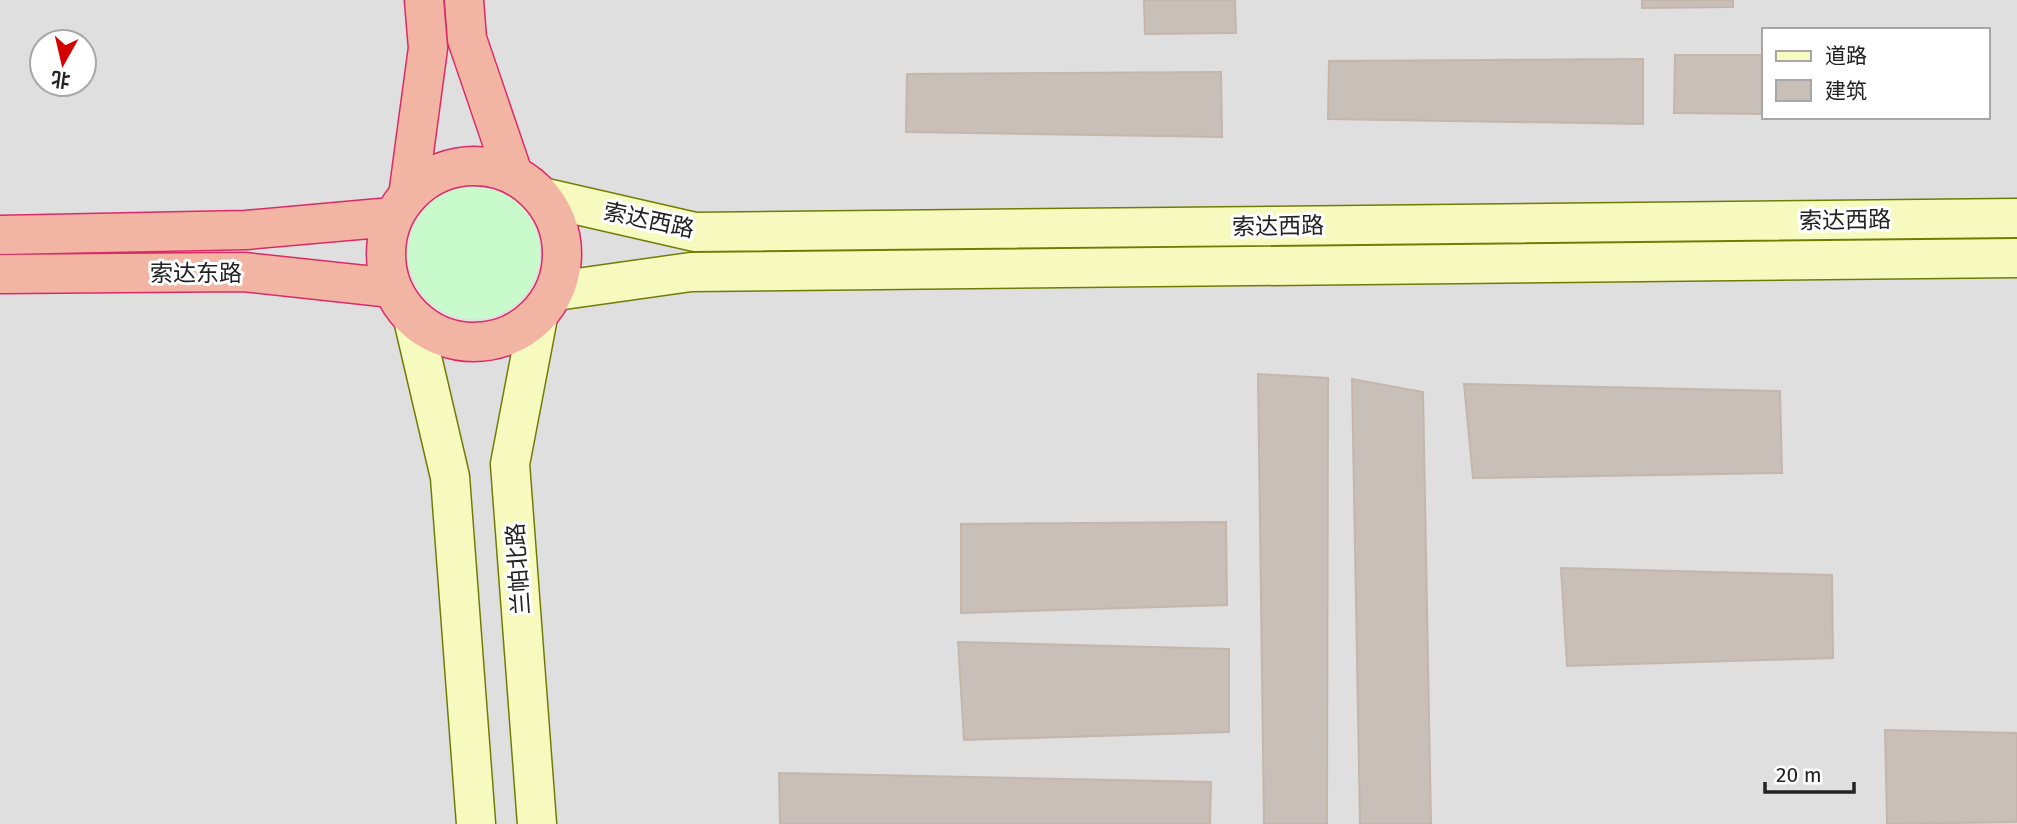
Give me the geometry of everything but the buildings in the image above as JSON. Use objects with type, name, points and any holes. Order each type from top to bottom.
[{"type":"highway","points":[[424,0],[428,48],[401,203],[384,252],[392,288],[413,319],[445,338],[479,343],[512,335],[547,304],[564,261],[559,226],[528,185],[467,39],[464,0]]},
{"type":"highway","points":[[0,235],[246,230],[401,203],[443,170],[479,164],[528,185]]},
{"type":"highway","name":"索达东路","points":[[0,274],[244,272],[392,288]]},
{"type":"main road","name":"索达西路","points":[[528,185],[695,232],[2017,218]]},
{"type":"main road","points":[[547,304],[691,272],[2017,258]]},
{"type":"main road","name":"兰帕北路","points":[[537,824],[510,464],[547,304]]},
{"type":"main road","points":[[413,319],[450,477],[476,824]]},
{"type":"shaded area","points":[[0,0],[2017,0],[2017,824],[0,824]]},
{"type":"green space","points":[[474,187],[499,192],[521,206],[535,228],[540,253],[535,278],[521,300],[499,314],[474,319],[449,314],[427,300],[413,278],[408,253],[413,228],[427,206],[449,192]]}]
